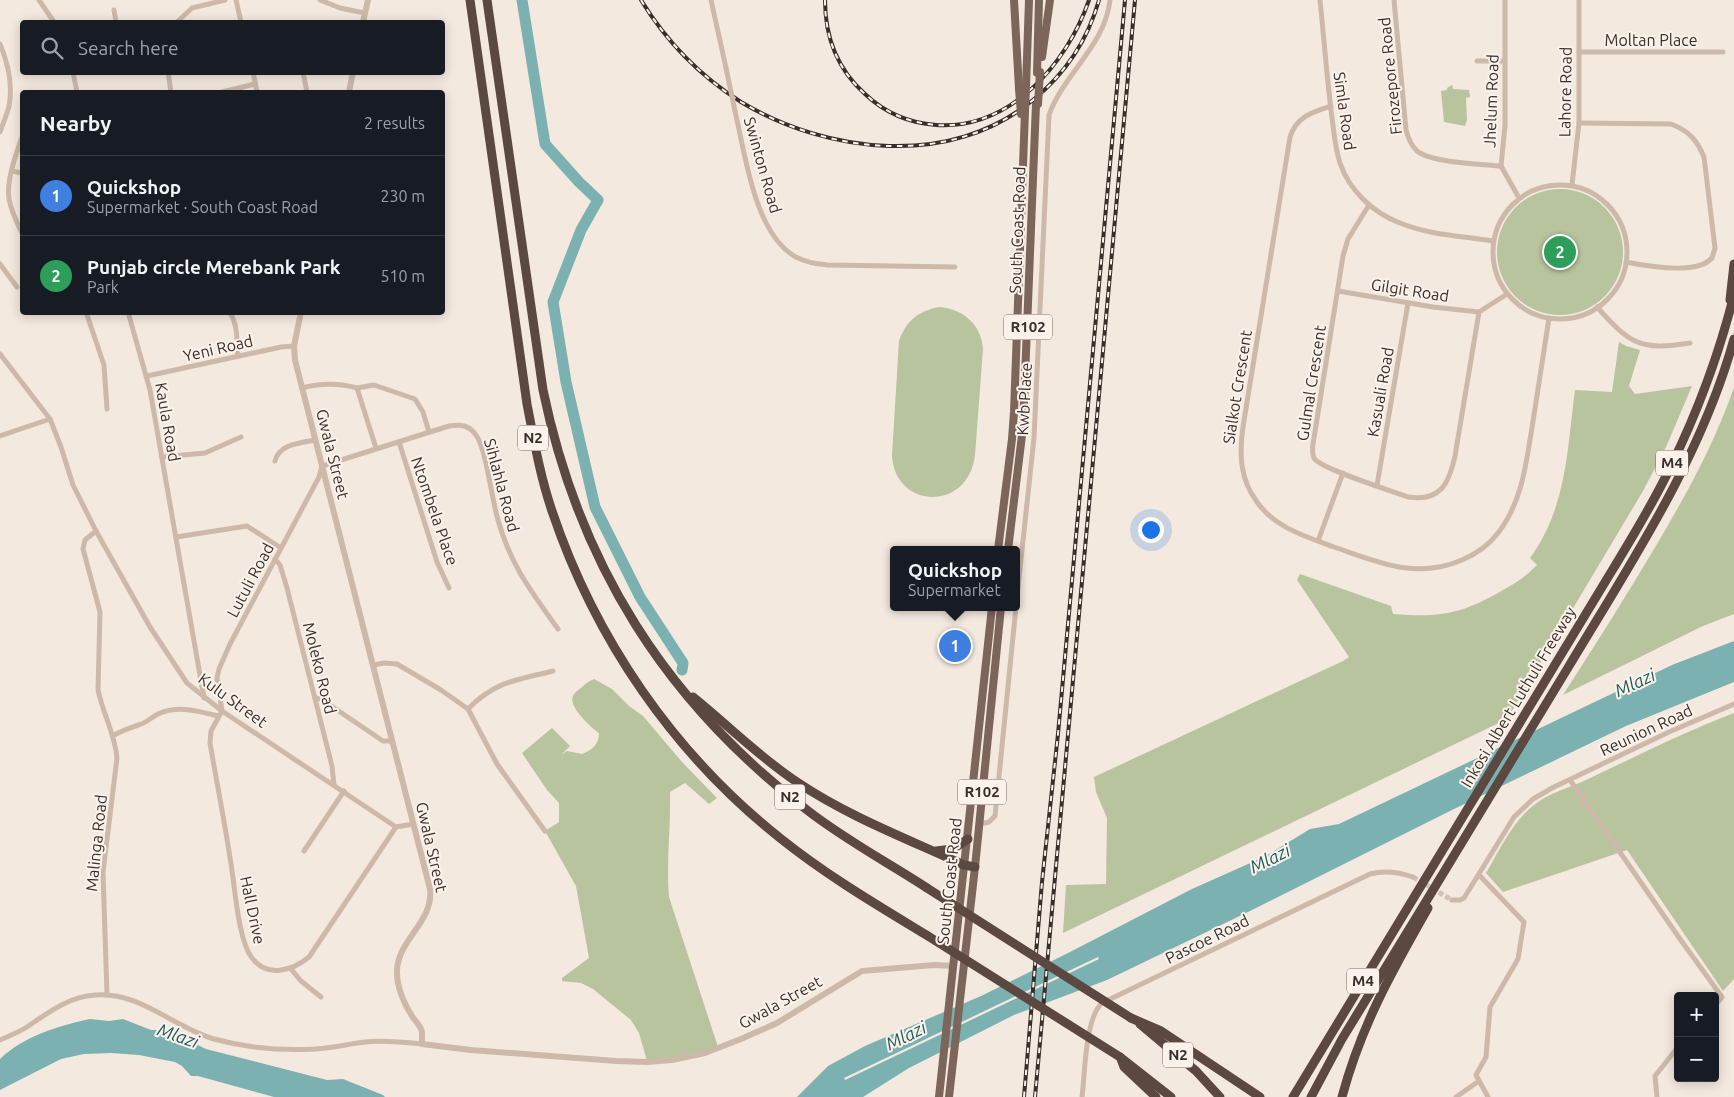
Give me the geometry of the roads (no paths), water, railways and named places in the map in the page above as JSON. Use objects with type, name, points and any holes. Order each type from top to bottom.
[{"type":"highway","name":"N2","points":[[470,0],[527,404],[536,454],[551,510],[562,539],[600,622],[620,657],[646,697],[713,778],[751,814],[813,864],[1120,1057],[1171,1097]]},
{"type":"highway","name":"N2","points":[[487,0],[542,381],[554,436],[568,484],[594,548],[610,581],[639,631],[674,681],[727,741],[766,777],[808,811],[1132,1018],[1179,1056],[1220,1097]]},
{"type":"highway","points":[[1729,313],[1734,264]]},
{"type":"highway","name":"Inkosi Albert Luthuli Freeway","points":[[1293,1097],[1643,518],[1671,466],[1702,396],[1734,295]]},
{"type":"highway","name":"Inkosi Albert Luthuli Freeway","points":[[1311,1097],[1342,1039],[1658,518],[1682,472],[1704,423],[1729,358],[1734,339]]},
{"type":"highway","points":[[1729,358],[1734,344]]},
{"type":"highway","points":[[674,681],[745,742],[796,781],[857,816],[964,865],[975,867]]},
{"type":"highway","points":[[933,851],[953,849],[968,839]]},
{"type":"highway","points":[[1342,1097],[1351,1065],[1381,992],[1432,901],[1446,869]]},
{"type":"highway","points":[[1132,1018],[1156,1028],[1260,1097]]},
{"type":"highway","points":[[1120,1057],[1124,1067],[1156,1097]]},
{"type":"main road","points":[[1014,0],[1023,88]]},
{"type":"main road","points":[[1023,88],[1029,0]]},
{"type":"main road","name":"South Coast Road","points":[[1008,546],[1023,427],[1035,114],[1037,104],[1039,0]]},
{"type":"main road","points":[[1038,72],[1050,0]]},
{"type":"main road","name":"South Coast Road","points":[[999,546],[1014,412],[1024,148],[1021,131],[1023,88]]},
{"type":"main road","name":"South Coast Road","points":[[938,1097],[954,966],[992,611]]},
{"type":"main road","name":"South Coast Road","points":[[949,1097],[975,867],[1001,611]]},
{"type":"street","points":[[39,0],[53,20]]},
{"type":"street","points":[[179,20],[192,8],[224,0]]},
{"type":"street","points":[[236,0],[241,20]]},
{"type":"street","points":[[364,20],[368,0]]},
{"type":"street","name":"Swinton Road","points":[[711,0],[735,112],[760,212],[764,222],[777,241],[790,254],[810,262],[828,265],[955,267]]},
{"type":"street","name":"Simla Road","points":[[1320,0],[1331,106],[1340,163],[1350,182],[1369,205],[1385,216],[1407,226],[1493,241]]},
{"type":"street","name":"Firozepore Road","points":[[1394,0],[1406,130],[1412,145],[1421,153],[1432,157],[1501,166]]},
{"type":"street","name":"Jhelum Road","points":[[1505,0],[1505,126],[1501,166],[1519,198]]},
{"type":"street","name":"Lahore Road","points":[[1572,185],[1579,124],[1578,0]]},
{"type":"street","points":[[320,1],[365,14]]},
{"type":"street","name":"Kwb Place","points":[[1020,569],[1035,431],[1049,115],[1060,93],[1100,35],[1110,1]]},
{"type":"street","points":[[114,10],[116,20]]},
{"type":"street","points":[[0,44],[10,80],[9,105],[0,132]]},
{"type":"street","name":"Moltan Place","points":[[1579,52],[1723,52]]},
{"type":"street","points":[[1477,61],[1505,61]]},
{"type":"street","points":[[73,75],[76,90]]},
{"type":"street","points":[[168,75],[171,90]]},
{"type":"street","points":[[254,75],[256,90]]},
{"type":"street","points":[[304,75],[307,90]]},
{"type":"street","points":[[349,90],[352,75]]},
{"type":"street","points":[[230,90],[255,84]]},
{"type":"street","name":"Sialkot Crescent","points":[[1331,106],[1312,112],[1302,118],[1293,128],[1290,137],[1240,448],[1240,459],[1247,485],[1258,504],[1272,518],[1282,525],[1318,541],[1375,562],[1409,570],[1433,569],[1454,564],[1471,556],[1490,543],[1503,526],[1519,494],[1527,458],[1549,318]]},
{"type":"street","points":[[1579,124],[1671,124],[1683,129],[1692,136],[1704,158],[1715,248],[1712,258],[1704,264],[1680,268],[1655,268],[1626,262]]},
{"type":"street","points":[[20,144],[12,172],[9,198],[20,229]]},
{"type":"street","points":[[12,172],[20,173]]},
{"type":"street","points":[[1572,185],[1597,195],[1616,214],[1626,240],[1626,262],[1621,279],[1615,290],[1597,307],[1579,316],[1559,319],[1549,318],[1521,307],[1507,294],[1494,268],[1493,241],[1500,221],[1511,205],[1519,198],[1532,190],[1546,186],[1572,185]]},
{"type":"street","name":"Gulmal Crescent","points":[[1369,205],[1348,239],[1343,256],[1315,431],[1313,454],[1318,463],[1408,497],[1423,498],[1438,491],[1448,482],[1455,456],[1479,312]]},
{"type":"street","points":[[0,264],[17,287]]},
{"type":"street","name":"Gilgit Road","points":[[1338,291],[1408,303],[1479,312]]},
{"type":"street","points":[[1479,312],[1507,294]]},
{"type":"street","name":"Kasuali Road","points":[[1377,485],[1408,303]]},
{"type":"street","points":[[1597,307],[1622,334],[1637,343],[1654,346],[1690,343]]},
{"type":"street","points":[[87,315],[104,365],[107,409]]},
{"type":"street","name":"Kaula Road","points":[[129,315],[147,376],[204,698]]},
{"type":"street","points":[[231,315],[238,356]]},
{"type":"street","name":"Gwala Street","points":[[300,315],[294,346],[295,360],[431,898],[429,909],[399,960],[397,972],[405,1003],[422,1031],[422,1044],[471,1050],[623,1061],[672,1060],[705,1053],[777,1023],[862,971],[934,965],[954,966]]},
{"type":"street","name":"Yeni Road","points":[[147,376],[281,347],[294,346]]},
{"type":"street","points":[[0,354],[50,419],[59,439],[73,485],[96,531]]},
{"type":"street","points":[[302,388],[326,384],[357,388],[374,385],[415,399],[424,412],[429,432]]},
{"type":"street","points":[[357,388],[376,448]]},
{"type":"street","points":[[0,436],[50,419]]},
{"type":"street","name":"Sihlahla Road","points":[[322,466],[449,426],[464,426],[477,436],[492,500],[508,552],[527,586],[558,629]]},
{"type":"street","points":[[162,457],[206,453],[241,437]]},
{"type":"street","points":[[275,461],[283,448],[315,440]]},
{"type":"street","name":"Ntombela Place","points":[[399,442],[437,562],[449,588]]},
{"type":"street","name":"Lutuli Road","points":[[220,713],[217,678],[219,669],[230,644],[320,477],[322,466]]},
{"type":"street","points":[[1318,541],[1343,473]]},
{"type":"street","points":[[176,537],[247,526],[281,548]]},
{"type":"street","name":"Kulu Street","points":[[96,531],[128,590],[170,660],[187,683],[220,713],[344,791],[396,827]]},
{"type":"street","name":"Malinga Road","points":[[96,531],[86,540],[83,549],[100,612],[98,690],[116,748],[116,767],[102,888],[107,994]]},
{"type":"street","name":"Moleko Road","points":[[275,559],[280,565],[315,698],[332,766],[334,785]]},
{"type":"street","name":"Kwb Place","points":[[979,824],[989,822],[994,816],[1015,611]]},
{"type":"street","points":[[373,665],[384,663],[397,664],[441,690],[468,709],[498,764],[545,831]]},
{"type":"street","points":[[468,709],[492,688],[553,671]]},
{"type":"street","points":[[315,698],[320,699],[383,741],[392,741]]},
{"type":"street","name":"Reunion Road","points":[[1570,780],[1734,704]]},
{"type":"street","points":[[113,736],[126,729],[144,724],[157,715],[166,712],[191,709],[220,713]]},
{"type":"street","name":"Hall Drive","points":[[220,713],[211,731],[210,744],[246,948],[257,963],[267,969],[280,971],[291,969]]},
{"type":"street","points":[[1452,900],[1462,900],[1514,817],[1521,809],[1537,796],[1570,780],[1718,992]]},
{"type":"street","points":[[304,851],[344,791]]},
{"type":"street","points":[[321,997],[301,981],[291,969],[301,964],[317,947],[396,827],[413,824]]},
{"type":"street","name":"Pascoe Road","points":[[1082,1097],[1092,1016],[1102,1003],[1370,874],[1384,872],[1413,877]]},
{"type":"street","points":[[1479,875],[1524,922],[1518,959],[1490,1006],[1486,1056],[1476,1075],[1488,1097]]},
{"type":"street","points":[[0,1040],[20,1031],[55,1007],[71,1000],[85,996],[107,994],[137,1002],[188,1029],[214,1038],[251,1046],[306,1049],[384,1041],[422,1044]]},
{"type":"street","points":[[1657,1097],[1655,1076],[1674,1052]]},
{"type":"street","points":[[1456,1097],[1479,1081]]},
{"type":"water","name":"Mlazi","points":[[1734,641],[1734,682],[1626,726],[1107,980],[1014,1015],[909,1068],[863,1097],[797,1097],[828,1066],[865,1046],[981,996],[1192,889],[1266,856],[1310,829],[1339,824],[1672,665]],"holes":[[[1098,957],[1099,959],[845,1080],[844,1078]]]},
{"type":"water","name":"Mlazi","points":[[90,1019],[109,1021],[123,1019],[151,1030],[166,1030],[206,1049],[327,1080],[343,1079],[385,1097],[274,1097],[198,1076],[191,1076],[182,1066],[175,1062],[139,1055],[111,1053],[84,1054],[61,1059],[0,1090],[0,1059],[9,1051],[42,1033]]},
{"type":"waterway","points":[[522,0],[545,144],[598,200],[581,230],[553,302],[566,382],[595,507],[640,597],[683,663],[682,670]]},
{"type":"tunnel","points":[[1413,877],[1452,900]]},
{"type":"railway","points":[[641,0],[661,30],[685,57],[712,81],[741,102],[775,120],[812,133],[850,142],[889,146],[928,144],[965,136],[1000,122],[1033,100],[1045,90],[1074,55],[1089,28],[1099,0]]},
{"type":"railway","points":[[825,0],[827,27],[834,52],[855,84],[873,101],[889,112],[916,122],[936,125],[963,124],[988,117],[1011,105],[1032,88],[1050,69],[1066,47],[1079,24],[1089,0]]},
{"type":"railway","points":[[1024,1097],[1042,882],[1058,734],[1125,0]]},
{"type":"railway","points":[[1035,1097],[1135,0]]},
{"type":"place","name":"Punjab circle Merebank Park","points":[[1560,252]]},
{"type":"place","name":"Quickshop","points":[[955,646]]}]
